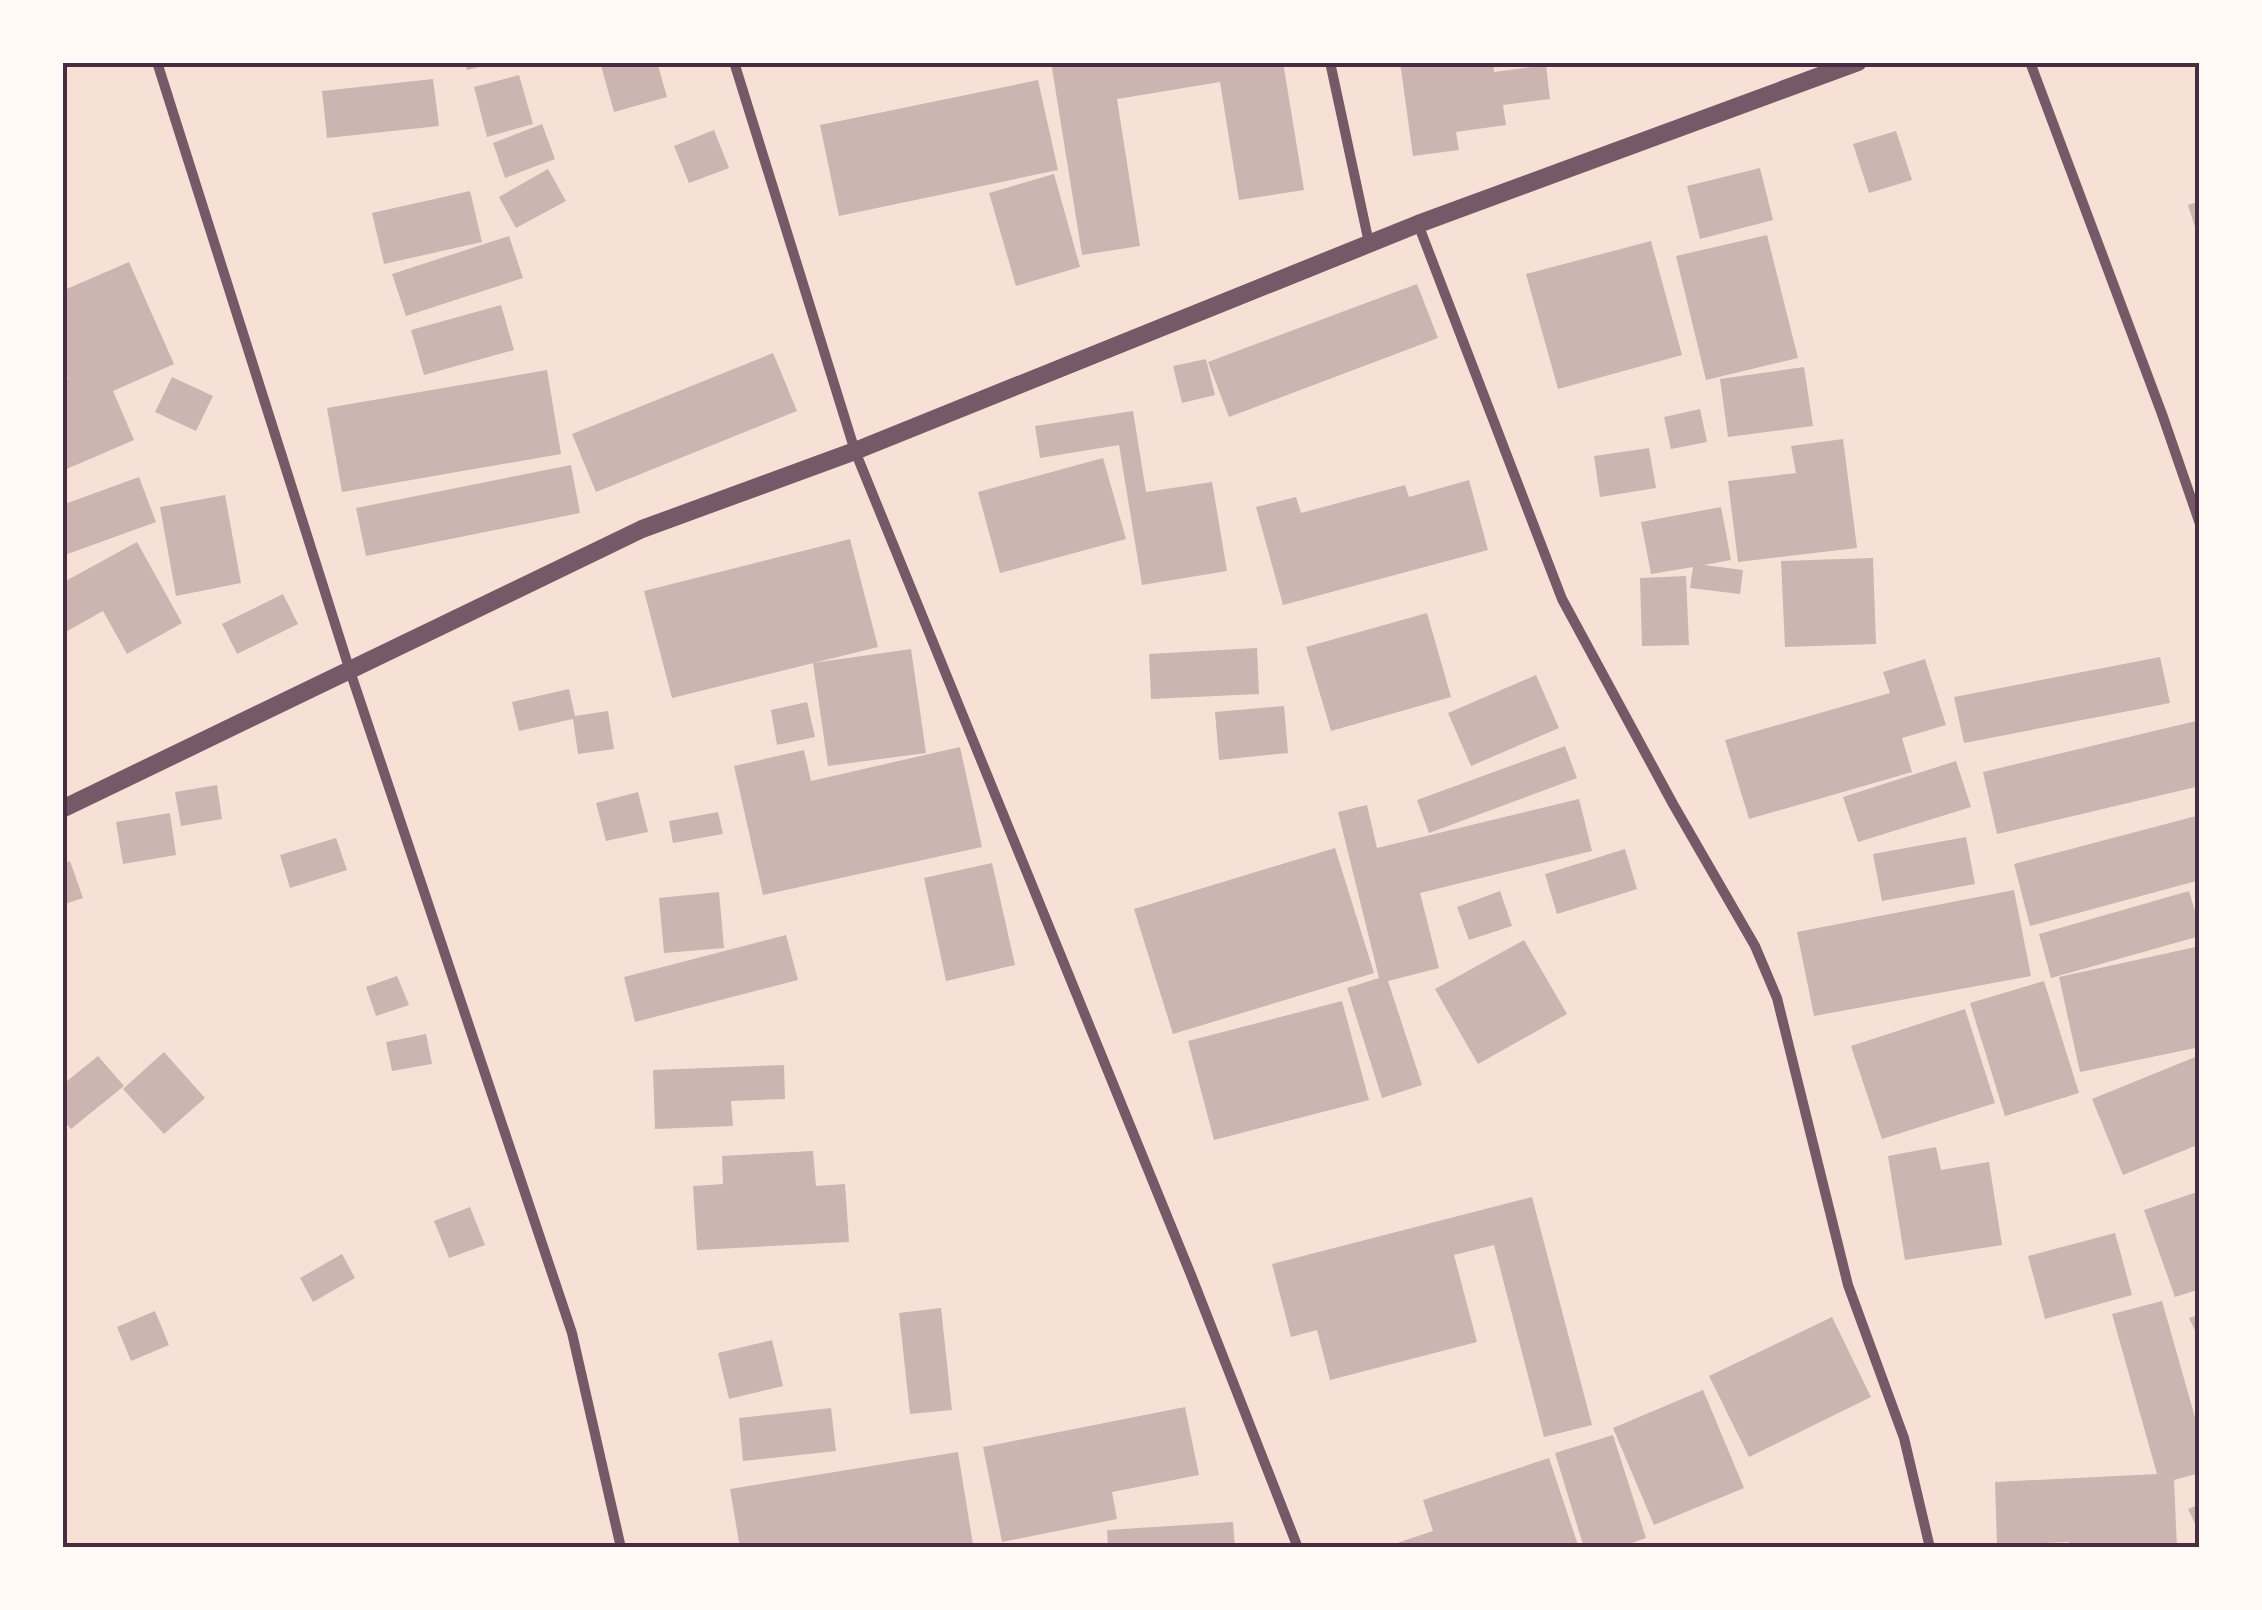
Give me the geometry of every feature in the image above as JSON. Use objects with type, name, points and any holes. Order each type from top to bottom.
[{"type":"street","points":[[157,62],[350,671],[572,1334],[621,1548]]},
{"type":"street","points":[[734,62],[855,451],[1191,1275],[1298,1548]]},
{"type":"street","points":[[1330,62],[1368,243]]},
{"type":"street","points":[[62,810],[642,530],[855,451],[1368,243],[1858,62]]},
{"type":"street","points":[[2030,62],[2200,524]]},
{"type":"street","points":[[1418,224],[1562,599],[1673,804],[1756,946],[1777,998],[1848,1285],[1904,1438],[1930,1548]]},
{"type":"building","points":[[465,62],[491,62],[491,64],[467,70]]},
{"type":"building","points":[[600,62],[657,62],[667,97],[614,112]]},
{"type":"building","points":[[1051,62],[1283,62],[1304,190],[1239,200],[1220,82],[1117,99],[1140,246],[1082,255]]},
{"type":"building","points":[[1400,62],[1493,62],[1494,72],[1546,65],[1550,99],[1503,105],[1506,125],[1456,132],[1459,150],[1413,156]]},
{"type":"building","points":[[519,75],[533,124],[487,137],[474,87]]},
{"type":"building","points":[[433,79],[439,126],[327,138],[322,91]]},
{"type":"building","points":[[1038,80],[1058,170],[839,216],[820,125]]},
{"type":"building","points":[[542,124],[555,159],[505,178],[493,143]]},
{"type":"building","points":[[714,130],[729,168],[689,183],[674,146]]},
{"type":"building","points":[[1896,131],[1912,180],[1869,193],[1853,144]]},
{"type":"building","points":[[1760,168],[1773,220],[1700,239],[1687,186]]},
{"type":"building","points":[[548,169],[566,201],[516,228],[499,197]]},
{"type":"building","points":[[1054,174],[1080,267],[1016,286],[989,193]]},
{"type":"building","points":[[470,191],[482,242],[384,264],[372,213]]},
{"type":"building","points":[[2200,201],[2200,239],[2199,240],[2188,205]]},
{"type":"building","points":[[1767,235],[1798,358],[1706,380],[1676,256]]},
{"type":"building","points":[[509,236],[523,278],[406,316],[392,274]]},
{"type":"building","points":[[1651,241],[1682,355],[1558,389],[1526,274]]},
{"type":"building","points":[[129,262],[174,364],[113,391],[134,440],[62,471],[62,382],[68,379],[62,367],[62,291]]},
{"type":"building","points":[[1417,284],[1438,338],[1229,417],[1208,362]]},
{"type":"building","points":[[501,305],[514,350],[424,375],[411,330]]},
{"type":"building","points":[[773,353],[797,411],[596,492],[572,434]]},
{"type":"building","points":[[1206,359],[1215,395],[1182,403],[1173,366]]},
{"type":"building","points":[[1804,367],[1813,426],[1728,437],[1720,379]]},
{"type":"building","points":[[547,370],[561,454],[342,492],[327,408]]},
{"type":"building","points":[[172,377],[213,396],[196,431],[155,412]]},
{"type":"building","points":[[1700,409],[1707,442],[1671,449],[1664,417]]},
{"type":"building","points":[[1133,411],[1146,492],[1212,482],[1227,571],[1142,585],[1119,445],[1040,458],[1035,426]]},
{"type":"building","points":[[1843,439],[1857,548],[1738,562],[1728,481],[1796,473],[1791,446]]},
{"type":"building","points":[[1649,448],[1656,488],[1600,497],[1594,456]]},
{"type":"building","points":[[1103,458],[1126,539],[1000,573],[978,492]]},
{"type":"building","points":[[571,465],[580,513],[366,556],[356,508]]},
{"type":"building","points":[[139,477],[156,522],[62,556],[62,505]]},
{"type":"building","points":[[1469,480],[1488,550],[1283,605],[1256,507],[1296,497],[1301,513],[1405,485],[1409,497]]},
{"type":"building","points":[[225,495],[241,583],[176,596],[160,507]]},
{"type":"building","points":[[1721,507],[1731,560],[1704,565],[1743,570],[1740,594],[1690,588],[1693,567],[1651,574],[1641,522]]},
{"type":"building","points":[[850,539],[878,647],[672,698],[644,591]]},
{"type":"building","points":[[137,542],[182,623],[127,654],[103,611],[62,634],[62,583]]},
{"type":"building","points":[[1873,558],[1876,644],[1785,647],[1781,561]]},
{"type":"building","points":[[1686,576],[1689,645],[1642,646],[1640,578]]},
{"type":"building","points":[[283,594],[298,624],[237,654],[222,624]]},
{"type":"building","points":[[1427,613],[1451,697],[1331,731],[1306,647]]},
{"type":"building","points":[[1257,648],[1259,694],[1151,699],[1149,654]]},
{"type":"building","points":[[911,649],[926,753],[828,766],[813,663]]},
{"type":"building","points":[[2160,657],[2170,703],[1964,743],[1954,697]]},
{"type":"building","points":[[1925,659],[1946,725],[1902,738],[1912,772],[1749,819],[1725,740],[1890,693],[1883,672]]},
{"type":"building","points":[[1536,675],[1559,728],[1471,766],[1448,713]]},
{"type":"building","points":[[569,689],[575,716],[608,711],[614,749],[578,754],[573,719],[519,731],[512,702]]},
{"type":"building","points":[[807,702],[815,737],[777,745],[771,710]]},
{"type":"building","points":[[1284,706],[1288,753],[1219,760],[1215,712]]},
{"type":"building","points":[[2200,720],[2200,786],[1997,834],[1983,772]]},
{"type":"building","points":[[1565,746],[1577,778],[1429,833],[1417,800]]},
{"type":"building","points":[[960,747],[982,847],[763,895],[734,766],[804,750],[811,781]]},
{"type":"building","points":[[1956,761],[1971,807],[1858,842],[1843,797]]},
{"type":"building","points":[[217,785],[222,819],[181,826],[175,792]]},
{"type":"building","points":[[638,792],[648,832],[606,841],[596,803]]},
{"type":"building","points":[[1579,799],[1592,851],[1420,893],[1439,968],[1388,981],[1422,1085],[1382,1098],[1347,988],[1379,978],[1338,812],[1367,805],[1377,848]]},
{"type":"building","points":[[718,812],[723,834],[673,843],[669,821]]},
{"type":"building","points":[[170,813],[176,855],[123,864],[116,822]]},
{"type":"building","points":[[2200,815],[2200,880],[2030,926],[2014,864]]},
{"type":"building","points":[[1966,837],[1975,884],[1882,901],[1873,854]]},
{"type":"building","points":[[336,838],[347,870],[290,888],[280,855]]},
{"type":"building","points":[[1335,848],[1374,973],[1173,1034],[1134,909]]},
{"type":"building","points":[[1625,849],[1637,889],[1557,914],[1545,874]]},
{"type":"building","points":[[70,861],[83,898],[62,905],[62,864]]},
{"type":"building","points":[[992,863],[1015,965],[946,981],[924,878]]},
{"type":"building","points":[[2014,890],[2031,976],[1814,1016],[1797,932]]},
{"type":"building","points":[[1500,891],[1512,926],[1469,940],[1457,907]]},
{"type":"building","points":[[2189,891],[2200,936],[2051,978],[2039,934]]},
{"type":"building","points":[[719,892],[724,948],[664,953],[659,898]]},
{"type":"building","points":[[786,935],[798,980],[635,1022],[624,977]]},
{"type":"building","points":[[1524,940],[1567,1014],[1478,1064],[1435,989]]},
{"type":"building","points":[[2200,946],[2200,1047],[2080,1072],[2059,977]]},
{"type":"building","points":[[397,976],[409,1005],[376,1016],[366,987]]},
{"type":"building","points":[[2044,981],[2079,1093],[2005,1116],[1970,1003]]},
{"type":"building","points":[[1342,1001],[1369,1100],[1214,1140],[1188,1041]]},
{"type":"building","points":[[1965,1009],[1995,1103],[1882,1139],[1851,1046]]},
{"type":"building","points":[[426,1034],[432,1064],[392,1071],[386,1042]]},
{"type":"building","points":[[164,1052],[205,1098],[164,1134],[123,1089]]},
{"type":"building","points":[[2200,1055],[2200,1144],[2123,1175],[2092,1099]]},
{"type":"building","points":[[98,1056],[124,1086],[71,1129],[62,1119],[62,1085]]},
{"type":"building","points":[[784,1065],[785,1099],[731,1101],[733,1126],[655,1129],[653,1070]]},
{"type":"building","points":[[1936,1147],[1941,1170],[1989,1162],[2002,1245],[1905,1260],[1888,1156]]},
{"type":"building","points":[[813,1151],[816,1186],[845,1184],[849,1242],[697,1250],[693,1186],[723,1184],[722,1156]]},
{"type":"building","points":[[2200,1191],[2200,1289],[2175,1297],[2144,1210]]},
{"type":"building","points":[[1532,1197],[1592,1425],[1544,1437],[1494,1245],[1454,1255],[1477,1342],[1330,1380],[1317,1330],[1291,1337],[1272,1264]]},
{"type":"building","points":[[470,1207],[485,1245],[449,1258],[434,1221]]},
{"type":"building","points":[[2115,1233],[2132,1295],[2045,1319],[2028,1256]]},
{"type":"building","points":[[342,1254],[355,1278],[313,1302],[300,1278]]},
{"type":"building","points":[[2162,1301],[2200,1435],[2200,1473],[2174,1480],[2177,1548],[2069,1548],[2069,1542],[1997,1545],[1995,1482],[2157,1474],[2112,1314]]},
{"type":"building","points":[[941,1308],[952,1410],[910,1414],[899,1313]]},
{"type":"building","points":[[155,1311],[169,1345],[131,1361],[117,1327]]},
{"type":"building","points":[[2200,1314],[2200,1341],[2189,1318]]},
{"type":"building","points":[[1832,1317],[1871,1397],[1749,1457],[1709,1376]]},
{"type":"building","points":[[772,1340],[783,1386],[729,1399],[718,1353]]},
{"type":"building","points":[[1703,1390],[1744,1488],[1654,1525],[1613,1428]]},
{"type":"building","points":[[1185,1407],[1199,1475],[1112,1492],[1117,1519],[1002,1542],[983,1447]]},
{"type":"building","points":[[831,1408],[836,1451],[743,1461],[739,1418]]},
{"type":"building","points":[[1613,1435],[1646,1538],[1618,1548],[1584,1548],[1555,1453]]},
{"type":"building","points":[[958,1452],[973,1545],[740,1548],[730,1489]]},
{"type":"building","points":[[1549,1458],[1579,1548],[1392,1548],[1391,1545],[1433,1531],[1423,1500]]},
{"type":"building","points":[[2200,1504],[2200,1534],[2188,1509]]},
{"type":"building","points":[[1233,1522],[1235,1548],[1108,1548],[1107,1530]]}]
